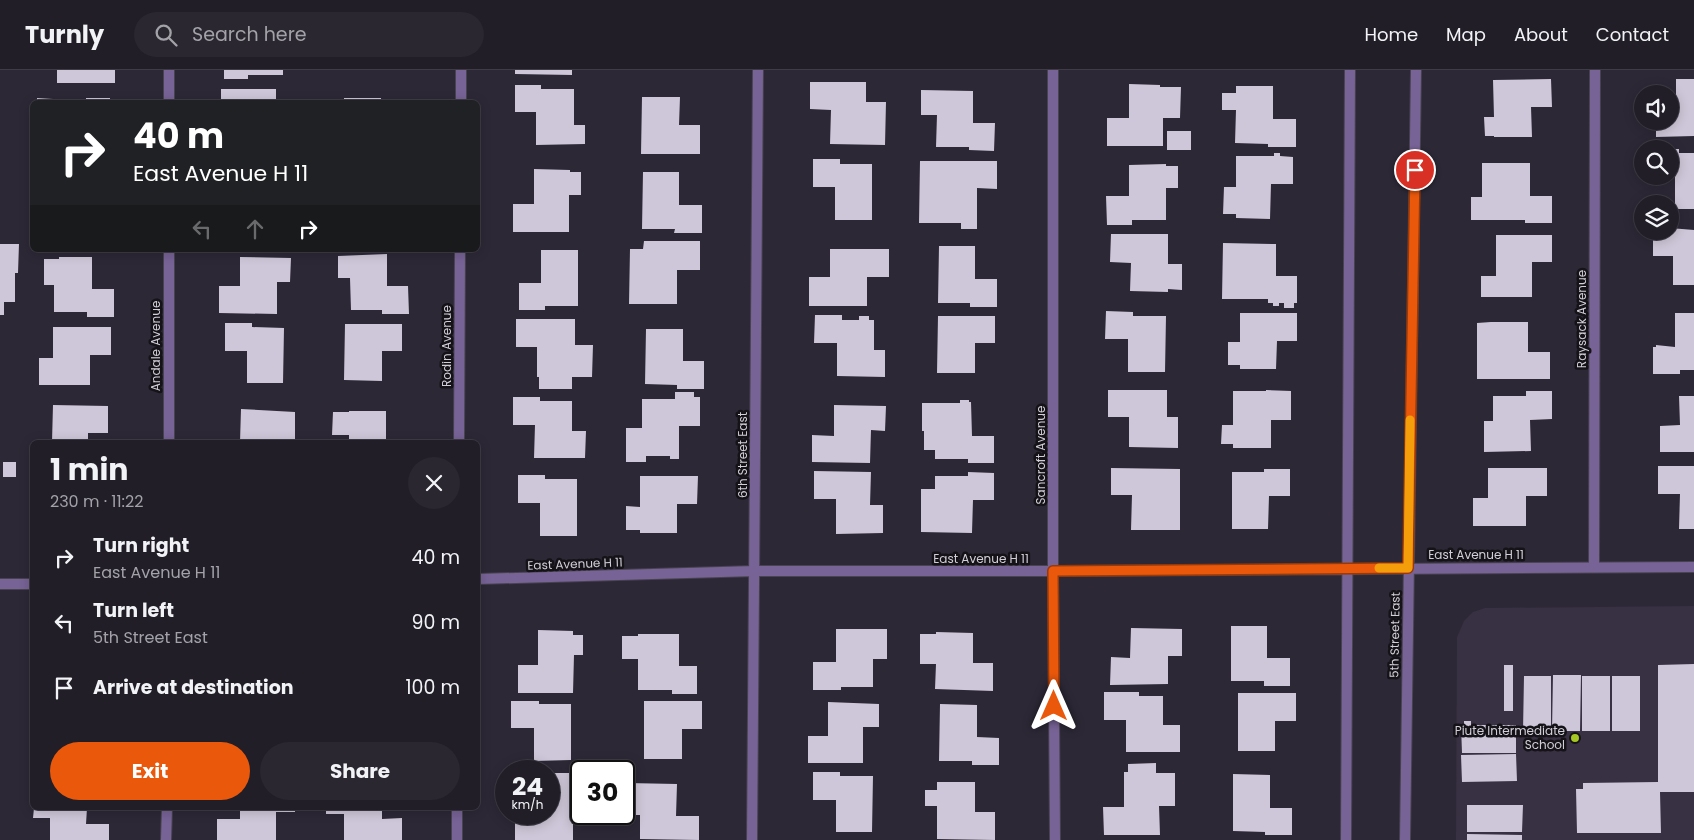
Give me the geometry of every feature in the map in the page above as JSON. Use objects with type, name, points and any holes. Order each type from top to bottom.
[{"type":"street","points":[[169,70],[169,100]]},
{"type":"street","points":[[461,70],[461,100]]},
{"type":"street","name":"6th Street East","points":[[752,840],[758,70]]},
{"type":"street","name":"Sancroft Avenue","points":[[1053,70],[1055,840]]},
{"type":"street","points":[[1346,840],[1350,70]]},
{"type":"street","name":"5th Street East","points":[[1405,840],[1416,70]]},
{"type":"street","name":"Raysack Avenue","points":[[1594,568],[1595,70]]},
{"type":"street","name":"Andale Avenue","points":[[169,252],[169,440]]},
{"type":"street","name":"Rodin Avenue","points":[[459,440],[460,252]]},
{"type":"street","name":"East Avenue H 11","points":[[480,579],[755,571],[1694,567]]},
{"type":"street","points":[[0,584],[30,584]]},
{"type":"street","points":[[166,810],[166,840]]},
{"type":"street","points":[[457,810],[457,840]]},
{"type":"shaded area","name":"Piute Intermediate School","points":[[1694,606],[1694,840],[1456,840],[1457,637],[1464,621],[1473,612],[1485,608]]},
{"type":"building","points":[[57,70],[115,70],[115,83],[57,83]]},
{"type":"building","points":[[224,70],[283,70],[283,75],[248,75],[248,79],[224,79]]},
{"type":"building","points":[[515,70],[572,70],[572,75],[515,74]]},
{"type":"building","points":[[1551,79],[1552,107],[1531,107],[1532,137],[1485,136],[1484,117],[1494,117],[1493,80]]},
{"type":"building","points":[[1676,79],[1694,79],[1694,136],[1656,137],[1656,130],[1679,130],[1679,85],[1676,85]]},
{"type":"building","points":[[810,82],[866,82],[866,102],[886,102],[885,145],[830,144],[831,110],[810,109]]},
{"type":"building","points":[[1129,84],[1181,87],[1180,118],[1163,118],[1163,146],[1107,146],[1107,118],[1129,118]]},
{"type":"building","points":[[515,85],[541,85],[541,89],[574,89],[574,125],[585,125],[585,144],[536,145],[536,112],[515,112]]},
{"type":"building","points":[[1236,86],[1273,86],[1273,119],[1296,119],[1296,147],[1268,147],[1268,144],[1235,143],[1236,110],[1222,110],[1222,93],[1236,93]]},
{"type":"building","points":[[221,89],[276,89],[276,100],[221,100]]},
{"type":"building","points":[[921,90],[973,91],[973,123],[995,123],[994,151],[969,150],[969,147],[936,147],[937,115],[921,115]]},
{"type":"building","points":[[642,97],[680,97],[679,125],[700,125],[700,154],[641,154]]},
{"type":"building","points":[[37,98],[53,99],[53,100],[37,100]]},
{"type":"building","points":[[86,98],[110,98],[110,100],[86,100]]},
{"type":"building","points":[[344,98],[381,98],[381,100],[344,100]]},
{"type":"building","points":[[1167,131],[1191,131],[1191,150],[1167,150]]},
{"type":"building","points":[[1274,153],[1280,153],[1280,156],[1293,157],[1293,184],[1271,184],[1270,219],[1236,218],[1236,214],[1223,214],[1224,187],[1236,187],[1236,156],[1274,156]]},
{"type":"building","points":[[1679,153],[1694,153],[1694,209],[1679,209],[1679,195],[1675,195],[1675,185],[1679,185]]},
{"type":"building","points":[[813,159],[840,159],[840,164],[872,164],[872,220],[835,220],[835,187],[813,187]]},
{"type":"building","points":[[920,161],[997,161],[997,189],[977,188],[977,229],[961,229],[961,223],[919,223]]},
{"type":"building","points":[[1482,163],[1530,163],[1530,196],[1552,196],[1552,223],[1525,223],[1525,220],[1471,220],[1471,197],[1482,197]]},
{"type":"building","points":[[1166,164],[1166,166],[1178,166],[1178,188],[1166,188],[1166,220],[1132,220],[1132,225],[1107,225],[1106,196],[1129,196],[1129,165]]},
{"type":"building","points":[[534,169],[581,172],[581,195],[569,195],[569,232],[513,232],[513,204],[534,204]]},
{"type":"building","points":[[643,172],[679,172],[679,205],[702,205],[702,233],[674,233],[675,229],[642,229]]},
{"type":"building","points":[[1679,229],[1694,230],[1694,285],[1673,285],[1673,256],[1653,256],[1653,240],[1679,240]]},
{"type":"building","points":[[1111,234],[1168,234],[1168,264],[1182,264],[1182,290],[1168,289],[1168,292],[1130,291],[1131,263],[1110,262]]},
{"type":"building","points":[[1496,235],[1552,235],[1552,262],[1532,262],[1532,297],[1481,297],[1481,276],[1496,276]]},
{"type":"building","points":[[644,241],[700,241],[700,270],[677,270],[677,304],[629,304],[630,249],[643,249]]},
{"type":"building","points":[[1223,243],[1276,244],[1276,276],[1297,276],[1297,303],[1294,303],[1294,308],[1284,308],[1284,303],[1279,303],[1279,306],[1273,306],[1273,303],[1268,303],[1268,299],[1222,299]]},
{"type":"building","points":[[0,244],[19,244],[18,273],[15,273],[15,302],[4,302],[4,315],[0,315]]},
{"type":"building","points":[[939,246],[975,246],[975,279],[997,279],[997,307],[970,307],[970,303],[938,303]]},
{"type":"building","points":[[830,249],[889,249],[889,277],[867,277],[867,306],[809,306],[809,277],[830,277]]},
{"type":"building","points":[[541,250],[578,250],[578,306],[545,306],[545,310],[519,310],[519,283],[541,283]]},
{"type":"building","points":[[387,254],[387,286],[408,286],[409,314],[382,314],[382,310],[351,310],[350,278],[338,278],[338,256]]},
{"type":"building","points":[[59,257],[92,257],[92,289],[114,289],[114,317],[87,317],[87,312],[54,312],[54,285],[44,285],[44,259],[59,259]]},
{"type":"building","points":[[240,257],[291,258],[290,282],[277,282],[277,314],[219,313],[219,286],[240,286]]},
{"type":"building","points":[[1106,311],[1133,312],[1133,316],[1166,316],[1165,372],[1128,372],[1128,339],[1105,339]]},
{"type":"building","points":[[1240,313],[1297,313],[1297,341],[1277,341],[1276,369],[1240,369],[1240,365],[1228,365],[1228,342],[1240,342]]},
{"type":"building","points":[[1675,313],[1694,313],[1694,370],[1680,370],[1680,374],[1653,374],[1653,347],[1656,347],[1656,345],[1675,347]]},
{"type":"building","points":[[815,315],[842,315],[842,320],[859,320],[859,316],[869,316],[869,320],[874,320],[874,350],[885,350],[885,377],[837,376],[837,343],[814,343]]},
{"type":"building","points":[[938,316],[995,316],[995,343],[975,343],[975,373],[937,373]]},
{"type":"building","points":[[516,319],[575,319],[575,345],[593,345],[592,377],[572,377],[572,389],[539,389],[537,347],[516,347]]},
{"type":"building","points":[[1528,322],[1528,352],[1550,352],[1550,379],[1477,379],[1477,323]]},
{"type":"building","points":[[225,323],[252,323],[252,327],[284,328],[283,383],[247,383],[247,351],[225,351]]},
{"type":"building","points":[[345,324],[402,324],[402,351],[382,351],[382,381],[344,380]]},
{"type":"building","points":[[53,327],[111,327],[111,355],[90,355],[90,385],[39,385],[39,358],[53,358]]},
{"type":"building","points":[[646,329],[683,329],[683,361],[704,361],[704,389],[677,389],[677,385],[645,384]]},
{"type":"building","points":[[1108,390],[1167,390],[1167,417],[1178,417],[1178,448],[1129,447],[1129,417],[1108,417]]},
{"type":"building","points":[[1233,391],[1291,391],[1291,420],[1271,420],[1271,448],[1233,448],[1233,444],[1221,444],[1222,425],[1233,425]]},
{"type":"building","points":[[1526,391],[1552,391],[1552,419],[1530,420],[1531,451],[1484,452],[1484,421],[1493,421],[1493,396],[1526,396]]},
{"type":"building","points":[[675,392],[694,392],[694,397],[700,397],[700,426],[679,426],[679,459],[670,459],[670,456],[646,456],[646,462],[626,462],[626,428],[642,428],[642,399],[675,399]]},
{"type":"building","points":[[1679,396],[1694,396],[1694,452],[1660,452],[1660,426],[1680,425]]},
{"type":"building","points":[[513,397],[540,397],[540,401],[572,401],[572,431],[586,431],[585,458],[534,458],[535,425],[513,425]]},
{"type":"building","points":[[960,400],[969,400],[971,402],[972,436],[994,436],[994,463],[968,463],[968,459],[935,459],[935,450],[924,450],[922,403],[960,403]]},
{"type":"building","points":[[53,405],[108,406],[108,433],[88,433],[88,440],[52,440]]},
{"type":"building","points":[[834,405],[886,406],[885,431],[871,430],[870,463],[812,462],[812,435],[834,436]]},
{"type":"building","points":[[241,409],[295,412],[295,440],[240,440]]},
{"type":"building","points":[[386,411],[386,440],[349,440],[349,435],[332,435],[333,412]]},
{"type":"building","points":[[3,462],[16,462],[16,477],[3,477]]},
{"type":"building","points":[[1658,466],[1694,466],[1694,529],[1679,529],[1680,494],[1658,494]]},
{"type":"building","points":[[1111,468],[1180,469],[1180,530],[1131,530],[1132,495],[1111,495]]},
{"type":"building","points":[[1488,468],[1547,468],[1547,496],[1526,496],[1526,526],[1473,526],[1473,498],[1488,498]]},
{"type":"building","points":[[1264,469],[1290,469],[1290,496],[1269,496],[1268,529],[1232,529],[1232,472],[1264,472]]},
{"type":"building","points":[[814,471],[871,472],[870,505],[883,505],[883,533],[836,534],[836,499],[814,499]]},
{"type":"building","points":[[968,472],[994,473],[994,500],[973,500],[972,533],[921,532],[921,489],[935,489],[935,476],[968,476]]},
{"type":"building","points":[[518,475],[545,475],[545,479],[577,479],[577,536],[540,536],[540,503],[518,503]]},
{"type":"building","points":[[640,476],[698,476],[697,504],[677,504],[677,533],[640,533],[640,530],[626,530],[626,506],[640,507]]},
{"type":"building","points":[[1231,626],[1267,626],[1267,658],[1290,658],[1290,686],[1264,686],[1264,681],[1231,681]]},
{"type":"building","points":[[1131,628],[1182,629],[1182,656],[1168,656],[1168,684],[1110,685],[1111,657],[1130,658]]},
{"type":"building","points":[[836,629],[887,629],[887,659],[873,659],[873,687],[841,687],[841,690],[813,690],[813,662],[836,662]]},
{"type":"building","points":[[538,630],[573,631],[573,635],[583,635],[583,655],[574,655],[573,693],[518,693],[518,665],[538,665]]},
{"type":"building","points":[[936,632],[973,633],[973,663],[993,663],[993,691],[935,689],[936,664],[920,664],[920,634],[936,634]]},
{"type":"building","points":[[638,634],[679,634],[679,666],[697,666],[697,694],[672,694],[672,690],[638,690],[638,659],[622,659],[622,636],[638,636]]},
{"type":"building","points":[[1694,664],[1694,792],[1660,792],[1661,833],[1577,833],[1576,789],[1583,789],[1583,783],[1658,782],[1658,665]]},
{"type":"building","points":[[1504,665],[1513,665],[1513,711],[1504,711]]},
{"type":"building","points":[[1553,675],[1581,675],[1580,731],[1552,731]]},
{"type":"building","points":[[1524,676],[1551,676],[1551,731],[1523,731]]},
{"type":"building","points":[[1582,676],[1610,676],[1610,731],[1582,731]]},
{"type":"building","points":[[1612,676],[1640,676],[1640,731],[1612,731]]},
{"type":"building","points":[[1104,692],[1139,692],[1139,696],[1163,696],[1163,725],[1180,725],[1180,752],[1126,752],[1126,720],[1104,720]]},
{"type":"building","points":[[1238,693],[1296,693],[1296,721],[1275,721],[1275,751],[1238,751]]},
{"type":"building","points":[[511,701],[539,701],[539,704],[571,704],[571,760],[534,760],[534,728],[511,728]]},
{"type":"building","points":[[644,701],[702,701],[702,729],[682,729],[682,759],[644,759]]},
{"type":"building","points":[[828,702],[879,704],[879,727],[863,727],[863,763],[808,763],[808,736],[828,736]]},
{"type":"building","points":[[940,704],[977,705],[977,737],[999,738],[999,765],[972,765],[972,761],[939,761]]},
{"type":"building","points":[[1464,721],[1471,721],[1471,725],[1516,725],[1516,753],[1462,753],[1461,725],[1464,725]]},
{"type":"building","points":[[1516,754],[1517,781],[1462,782],[1461,755]]},
{"type":"building","points":[[1156,763],[1156,773],[1175,773],[1175,806],[1159,806],[1160,835],[1104,835],[1103,807],[1124,807],[1124,772],[1128,772],[1128,764]]},
{"type":"building","points":[[813,772],[840,772],[840,776],[873,776],[872,832],[836,832],[836,800],[813,800]]},
{"type":"building","points":[[560,773],[570,773],[570,825],[573,825],[573,840],[515,840],[515,825],[560,825]]},
{"type":"building","points":[[1233,774],[1270,775],[1270,808],[1292,808],[1292,835],[1265,835],[1265,832],[1233,831]]},
{"type":"building","points":[[937,782],[975,782],[975,812],[995,812],[995,840],[937,839],[937,806],[925,806],[925,790],[937,790]]},
{"type":"building","points":[[635,783],[677,784],[676,816],[699,816],[699,840],[640,839],[640,815],[635,815]]},
{"type":"building","points":[[1467,805],[1523,805],[1522,832],[1467,832]]},
{"type":"building","points":[[34,810],[87,810],[86,824],[109,824],[109,840],[50,840],[50,818],[33,818]]},
{"type":"building","points":[[240,810],[295,810],[295,812],[276,812],[276,840],[217,840],[217,819],[240,819]]},
{"type":"building","points":[[326,810],[382,810],[382,819],[402,818],[402,840],[344,840],[344,814],[326,814]]},
{"type":"building","points":[[1467,834],[1522,835],[1522,840],[1467,840]]},
{"type":"slow traffic","points":[[1379,568],[1408,568],[1410,420]]},
{"type":"place","name":"Piute Intermediate School","points":[[1575,738]]},
{"type":"route","points":[[1054,706],[1053,571],[1408,568],[1415,170]]}]
